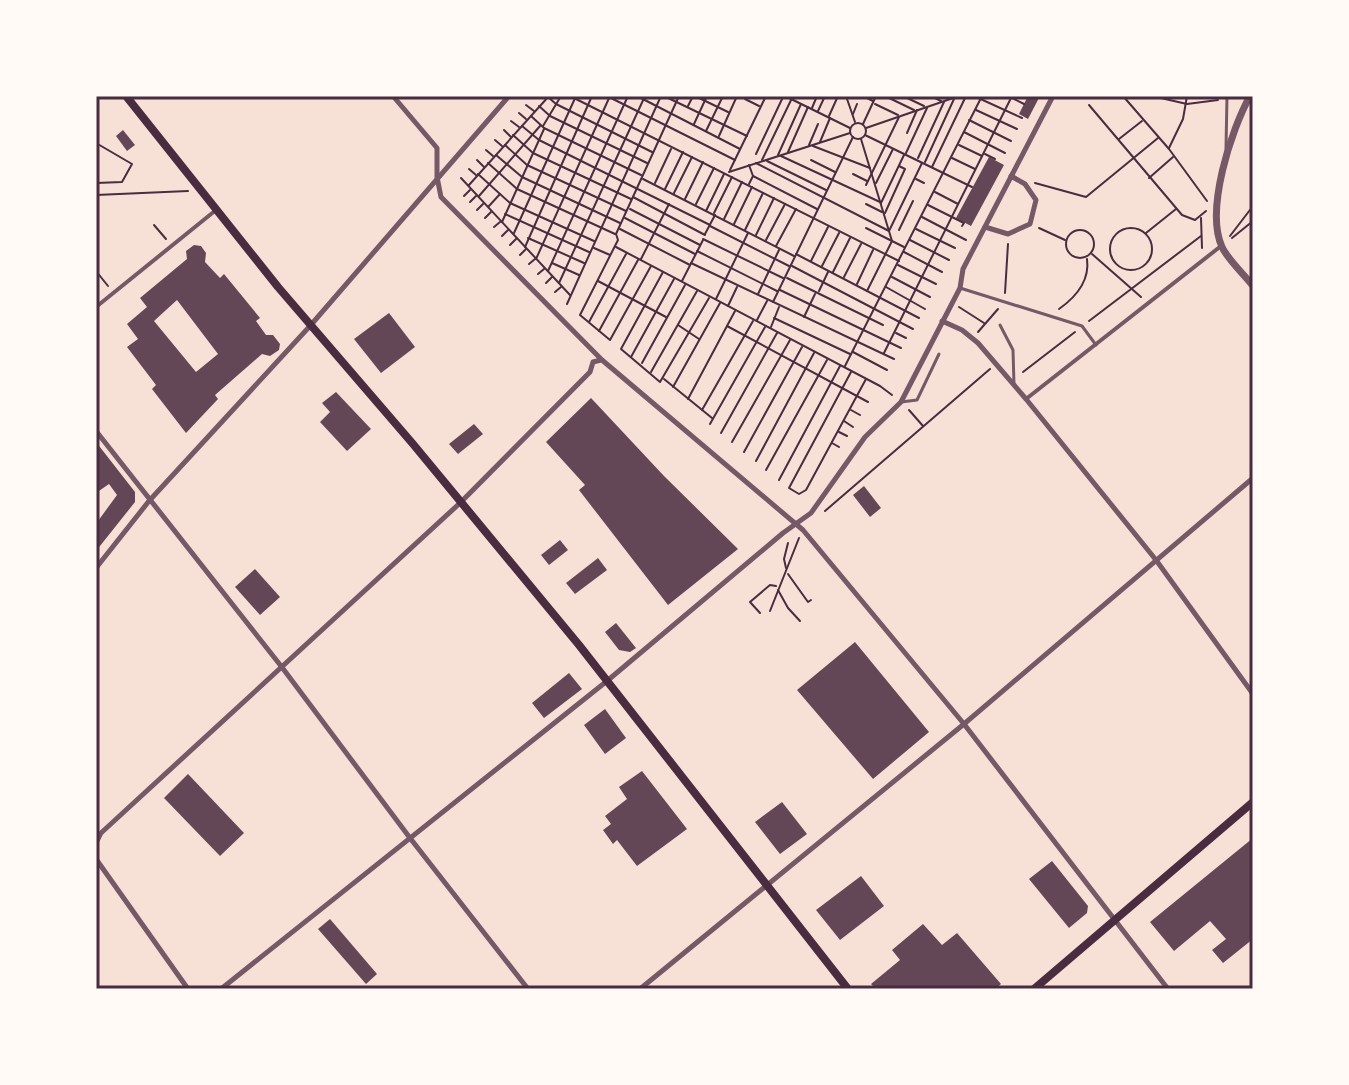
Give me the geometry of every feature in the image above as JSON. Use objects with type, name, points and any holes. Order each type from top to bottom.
[{"type":"main road","points":[[126,96],[310,326],[607,681],[848,989]]},
{"type":"main road","points":[[1034,989],[1253,802]]},
{"type":"street","points":[[393,96],[437,148],[441,197],[602,360],[803,530],[964,724],[1168,989]]},
{"type":"street","points":[[96,568],[149,501],[310,326],[509,96]]},
{"type":"street","points":[[221,989],[607,681],[811,513],[865,437],[901,402],[960,288],[963,269],[1053,96]]},
{"type":"street","points":[[1076,96],[1091,96]]},
{"type":"street","points":[[1250,96],[1226,151],[1217,203],[1221,246],[1253,286]]},
{"type":"street","points":[[985,227],[1008,234],[1030,224],[1036,200],[1025,184],[1011,176]]},
{"type":"street","points":[[96,307],[216,210]]},
{"type":"street","points":[[1026,399],[1221,246]]},
{"type":"street","points":[[942,321],[972,338],[1026,399],[1156,560],[1253,694]]},
{"type":"street","points":[[96,843],[101,833],[460,503],[590,372],[593,362],[602,360]]},
{"type":"street","points":[[96,431],[281,666],[528,989]]},
{"type":"street","points":[[640,989],[964,724],[1253,478]]},
{"type":"street","points":[[96,859],[188,989]]},
{"type":"lane","points":[[1226,151],[1227,98]]},
{"type":"lane","points":[[960,288],[1082,326],[1096,345]]},
{"type":"lane","points":[[1000,325],[1013,350],[1014,385]]},
{"type":"lane","points":[[901,402],[917,400],[939,354]]},
{"type":"path","points":[[539,96],[653,152]]},
{"type":"path","points":[[470,202],[542,127],[561,96]]},
{"type":"path","points":[[570,96],[886,254],[936,284]]},
{"type":"path","points":[[520,255],[592,96]]},
{"type":"path","points":[[529,264],[543,245],[609,96],[735,160]]},
{"type":"path","points":[[548,271],[628,96]]},
{"type":"path","points":[[637,96],[740,149]]},
{"type":"path","points":[[567,304],[663,96],[747,136]]},
{"type":"path","points":[[651,266],[610,340],[580,315],[611,256],[618,240],[616,234],[679,96]]},
{"type":"path","points":[[688,107],[694,96],[730,113]]},
{"type":"path","points":[[694,125],[707,96]]},
{"type":"path","points":[[706,131],[723,96]]},
{"type":"path","points":[[718,137],[737,98],[729,96]]},
{"type":"path","points":[[747,96],[745,99],[761,106]]},
{"type":"path","points":[[706,211],[766,96]]},
{"type":"path","points":[[756,154],[784,96],[850,128]]},
{"type":"path","points":[[788,153],[816,97],[811,96]]},
{"type":"path","points":[[817,112],[825,96]]},
{"type":"path","points":[[820,143],[838,96]]},
{"type":"path","points":[[846,96],[855,123]]},
{"type":"path","points":[[863,96],[899,116]]},
{"type":"path","points":[[863,124],[876,96]]},
{"type":"path","points":[[885,96],[916,110]]},
{"type":"path","points":[[903,96],[927,107]]},
{"type":"path","points":[[931,96],[943,101]]},
{"type":"path","points":[[931,167],[966,96]]},
{"type":"path","points":[[974,96],[1022,118]]},
{"type":"path","points":[[1091,96],[1089,105],[1176,209],[1186,218],[1195,220],[1201,217],[1207,210],[1206,198],[1123,96]]},
{"type":"path","points":[[1152,96],[1187,104],[1227,98]]},
{"type":"path","points":[[1169,149],[1183,119],[1187,96]]},
{"type":"path","points":[[514,235],[575,97]]},
{"type":"path","points":[[866,128],[956,97]]},
{"type":"path","points":[[889,231],[956,97]]},
{"type":"path","points":[[884,353],[970,186],[1011,97],[1024,104]]},
{"type":"path","points":[[464,196],[484,167],[547,98]]},
{"type":"path","points":[[555,292],[644,98]]},
{"type":"path","points":[[763,161],[792,98]]},
{"type":"path","points":[[779,480],[832,381],[852,353],[981,98]]},
{"type":"path","points":[[917,160],[943,101]]},
{"type":"path","points":[[778,156],[801,104]]},
{"type":"path","points":[[852,115],[857,104]]},
{"type":"path","points":[[526,105],[534,112]]},
{"type":"path","points":[[539,106],[550,116],[648,163]]},
{"type":"path","points":[[880,203],[927,107]]},
{"type":"path","points":[[975,109],[1017,129]]},
{"type":"path","points":[[907,133],[916,110]]},
{"type":"path","points":[[519,113],[527,120]]},
{"type":"path","points":[[531,116],[542,127],[919,318]]},
{"type":"path","points":[[853,174],[867,183],[899,116]]},
{"type":"path","points":[[1118,140],[1144,119]]},
{"type":"path","points":[[969,120],[1011,141]]},
{"type":"path","points":[[511,121],[539,140],[913,329]]},
{"type":"path","points":[[855,123],[863,124],[866,128],[861,139]]},
{"type":"path","points":[[855,123],[850,133],[861,139]]},
{"type":"path","points":[[810,146],[818,124]]},
{"type":"path","points":[[494,227],[501,222],[517,189],[542,127]]},
{"type":"path","points":[[504,130],[533,153],[705,235]]},
{"type":"path","points":[[964,132],[1005,153]]},
{"type":"path","points":[[681,282],[710,226],[728,174],[850,133]]},
{"type":"path","points":[[865,135],[970,186]]},
{"type":"path","points":[[773,302],[853,137]]},
{"type":"path","points":[[1011,176],[1086,197],[1159,137]]},
{"type":"path","points":[[861,139],[892,241],[867,291]]},
{"type":"path","points":[[495,140],[527,165],[700,245]]},
{"type":"path","points":[[96,143],[132,164],[122,182],[96,183]]},
{"type":"path","points":[[958,144],[995,159]]},
{"type":"path","points":[[810,146],[870,168]]},
{"type":"path","points":[[654,184],[672,147]]},
{"type":"path","points":[[875,185],[893,148]]},
{"type":"path","points":[[486,150],[522,177],[621,223]]},
{"type":"path","points":[[665,190],[683,152]]},
{"type":"path","points":[[778,156],[880,203]]},
{"type":"path","points":[[1149,178],[1174,156]]},
{"type":"path","points":[[674,194],[692,157]]},
{"type":"path","points":[[951,158],[976,170]]},
{"type":"path","points":[[477,160],[484,167]]},
{"type":"path","points":[[811,160],[836,172]]},
{"type":"path","points":[[763,161],[827,191]]},
{"type":"path","points":[[684,200],[703,162]]},
{"type":"path","points":[[488,163],[517,189],[616,234]]},
{"type":"path","points":[[756,163],[889,231]]},
{"type":"path","points":[[734,225],[751,186],[753,176],[749,165]]},
{"type":"path","points":[[884,213],[905,169],[899,166]]},
{"type":"path","points":[[695,205],[714,168]]},
{"type":"path","points":[[469,169],[510,203],[595,241]]},
{"type":"path","points":[[753,176],[818,209]]},
{"type":"path","points":[[461,178],[571,296]]},
{"type":"path","points":[[915,178],[924,183]]},
{"type":"path","points":[[724,220],[742,182]]},
{"type":"path","points":[[96,195],[201,191]]},
{"type":"path","points":[[934,192],[959,204]]},
{"type":"path","points":[[716,300],[763,193]]},
{"type":"path","points":[[488,207],[500,194]]},
{"type":"path","points":[[755,236],[774,198]]},
{"type":"path","points":[[893,224],[900,228],[913,201]]},
{"type":"path","points":[[477,210],[484,203]]},
{"type":"path","points":[[599,331],[669,204]]},
{"type":"path","points":[[766,241],[785,204]]},
{"type":"path","points":[[866,204],[884,213]]},
{"type":"path","points":[[927,205],[964,223],[962,226]]},
{"type":"path","points":[[1221,246],[1253,206]]},
{"type":"path","points":[[757,295],[796,209]]},
{"type":"path","points":[[1145,233],[1176,209]]},
{"type":"path","points":[[485,218],[492,211]]},
{"type":"path","points":[[505,214],[590,253]]},
{"type":"path","points":[[921,216],[964,239]]},
{"type":"path","points":[[1201,217],[1202,246],[1207,257]]},
{"type":"path","points":[[623,218],[901,348]]},
{"type":"path","points":[[1221,246],[1253,221]]},
{"type":"path","points":[[1030,224],[1067,241],[1071,254],[1079,258],[1091,253],[1094,240],[1085,231],[1072,233],[1067,241]]},
{"type":"path","points":[[154,225],[172,246]]},
{"type":"path","points":[[811,262],[829,226]]},
{"type":"path","points":[[619,228],[894,359]]},
{"type":"path","points":[[866,228],[942,272]]},
{"type":"path","points":[[915,228],[955,248]]},
{"type":"path","points":[[1128,228],[1145,233],[1150,239],[1152,252],[1146,264],[1127,270],[1114,261],[1111,244],[1117,234],[1128,228]]},
{"type":"path","points":[[502,236],[509,229]]},
{"type":"path","points":[[822,267],[840,231]]},
{"type":"path","points":[[972,338],[1004,302],[1008,234]]},
{"type":"path","points":[[804,317],[850,236]]},
{"type":"path","points":[[1034,393],[1022,379],[1024,370],[1201,236]]},
{"type":"path","points":[[510,245],[517,238]]},
{"type":"path","points":[[528,238],[585,264]]},
{"type":"path","points":[[703,239],[883,325]]},
{"type":"path","points":[[909,240],[949,260]]},
{"type":"path","points":[[843,278],[862,242]]},
{"type":"path","points":[[593,247],[611,256]]},
{"type":"path","points":[[615,247],[866,379],[901,402],[923,426]]},
{"type":"path","points":[[856,285],[874,248]]},
{"type":"path","points":[[589,323],[627,253]]},
{"type":"path","points":[[1091,253],[1149,303]]},
{"type":"path","points":[[1047,315],[1072,299],[1081,288],[1087,275],[1086,257]]},
{"type":"path","points":[[1108,268],[1114,261]]},
{"type":"path","points":[[552,263],[580,276]]},
{"type":"path","points":[[538,274],[545,268]]},
{"type":"path","points":[[96,271],[113,293]]},
{"type":"path","points":[[663,272],[621,349],[660,382],[709,296]]},
{"type":"path","points":[[891,276],[930,297]]},
{"type":"path","points":[[546,283],[553,277]]},
{"type":"path","points":[[631,357],[674,278]]},
{"type":"path","points":[[597,281],[667,317]]},
{"type":"path","points":[[641,365],[686,284]]},
{"type":"path","points":[[728,306],[737,286]]},
{"type":"path","points":[[885,286],[925,309]]},
{"type":"path","points":[[650,373],[697,290]]},
{"type":"path","points":[[702,410],[767,300]]},
{"type":"path","points":[[673,387],[721,302]]},
{"type":"path","points":[[952,303],[985,324]]},
{"type":"path","points":[[770,328],[780,306]]},
{"type":"path","points":[[688,399],[736,310]]},
{"type":"path","points":[[774,318],[887,370]]},
{"type":"path","points":[[678,325],[700,339]]},
{"type":"path","points":[[727,326],[868,402]]},
{"type":"path","points":[[710,424],[765,326]]},
{"type":"path","points":[[721,433],[778,332]]},
{"type":"path","points":[[895,332],[906,338]]},
{"type":"path","points":[[732,442],[790,339]]},
{"type":"path","points":[[744,452],[803,346]]},
{"type":"path","points":[[756,461],[815,352]]},
{"type":"path","points":[[766,470],[828,359]]},
{"type":"path","points":[[770,611],[803,530],[996,364]]},
{"type":"path","points":[[852,371],[789,488],[799,494],[806,490],[866,379]]},
{"type":"path","points":[[663,378],[713,419]]},
{"type":"path","points":[[849,409],[860,415]]},
{"type":"path","points":[[843,421],[853,427]]},
{"type":"path","points":[[838,431],[847,436]]},
{"type":"path","points":[[831,442],[839,447]]},
{"type":"path","points":[[824,457],[831,461]]},
{"type":"path","points":[[816,472],[822,475]]},
{"type":"path","points":[[784,559],[786,571],[808,602],[811,600]]},
{"type":"path","points":[[760,613],[750,602],[770,585],[778,588],[788,608],[800,621]]},
{"type":"building","points":[[1028,96],[1040,96],[1028,119],[1019,114]]},
{"type":"building","points":[[123,130],[135,145],[127,151],[116,136]]},
{"type":"building","points":[[989,157],[1004,165],[971,226],[956,218]]},
{"type":"building","points":[[194,245],[201,246],[206,253],[205,262],[220,278],[224,274],[260,318],[256,321],[266,335],[273,335],[280,344],[279,350],[270,356],[262,354],[215,395],[218,399],[186,433],[152,389],[156,385],[127,347],[138,339],[127,324],[147,307],[140,298],[187,259],[186,251]],"holes":[[[177,300],[218,354],[196,372],[154,321]]]},
{"type":"building","points":[[389,313],[415,347],[381,373],[354,339]]},
{"type":"building","points":[[336,392],[371,429],[347,451],[320,422],[330,412],[322,403]]},
{"type":"building","points":[[591,398],[738,549],[668,605],[579,490],[585,485],[546,442]]},
{"type":"building","points":[[474,424],[483,434],[458,454],[449,444]]},
{"type":"building","points":[[96,442],[135,492],[135,502],[96,551],[96,520],[117,495],[109,484],[96,493]]},
{"type":"building","points":[[864,486],[881,508],[870,517],[853,495]]},
{"type":"building","points":[[560,540],[568,550],[549,565],[541,555]]},
{"type":"building","points":[[598,558],[607,570],[575,594],[566,583]]},
{"type":"building","points":[[255,569],[280,597],[260,615],[235,587]]},
{"type":"building","points":[[616,623],[636,648],[630,652],[619,650],[605,632]]},
{"type":"building","points":[[855,642],[929,732],[873,779],[797,690]]},
{"type":"building","points":[[569,673],[582,689],[544,718],[532,703]]},
{"type":"building","points":[[605,709],[626,738],[605,754],[584,725]]},
{"type":"building","points":[[642,771],[687,829],[637,866],[617,840],[613,844],[603,830],[611,824],[605,816],[627,799],[619,787]]},
{"type":"building","points":[[188,774],[244,833],[220,856],[164,798]]},
{"type":"building","points":[[782,802],[807,834],[780,854],[755,822]]},
{"type":"building","points":[[1253,838],[1253,939],[1223,963],[1212,950],[1226,939],[1210,921],[1174,951],[1150,922]]},
{"type":"building","points":[[1052,861],[1088,906],[1087,913],[1069,928],[1029,879]]},
{"type":"building","points":[[861,876],[884,906],[840,940],[816,910]]},
{"type":"building","points":[[330,919],[377,974],[366,984],[318,929]]},
{"type":"building","points":[[923,924],[942,945],[957,933],[1001,984],[995,989],[876,989],[871,984],[900,960],[892,950]]}]
